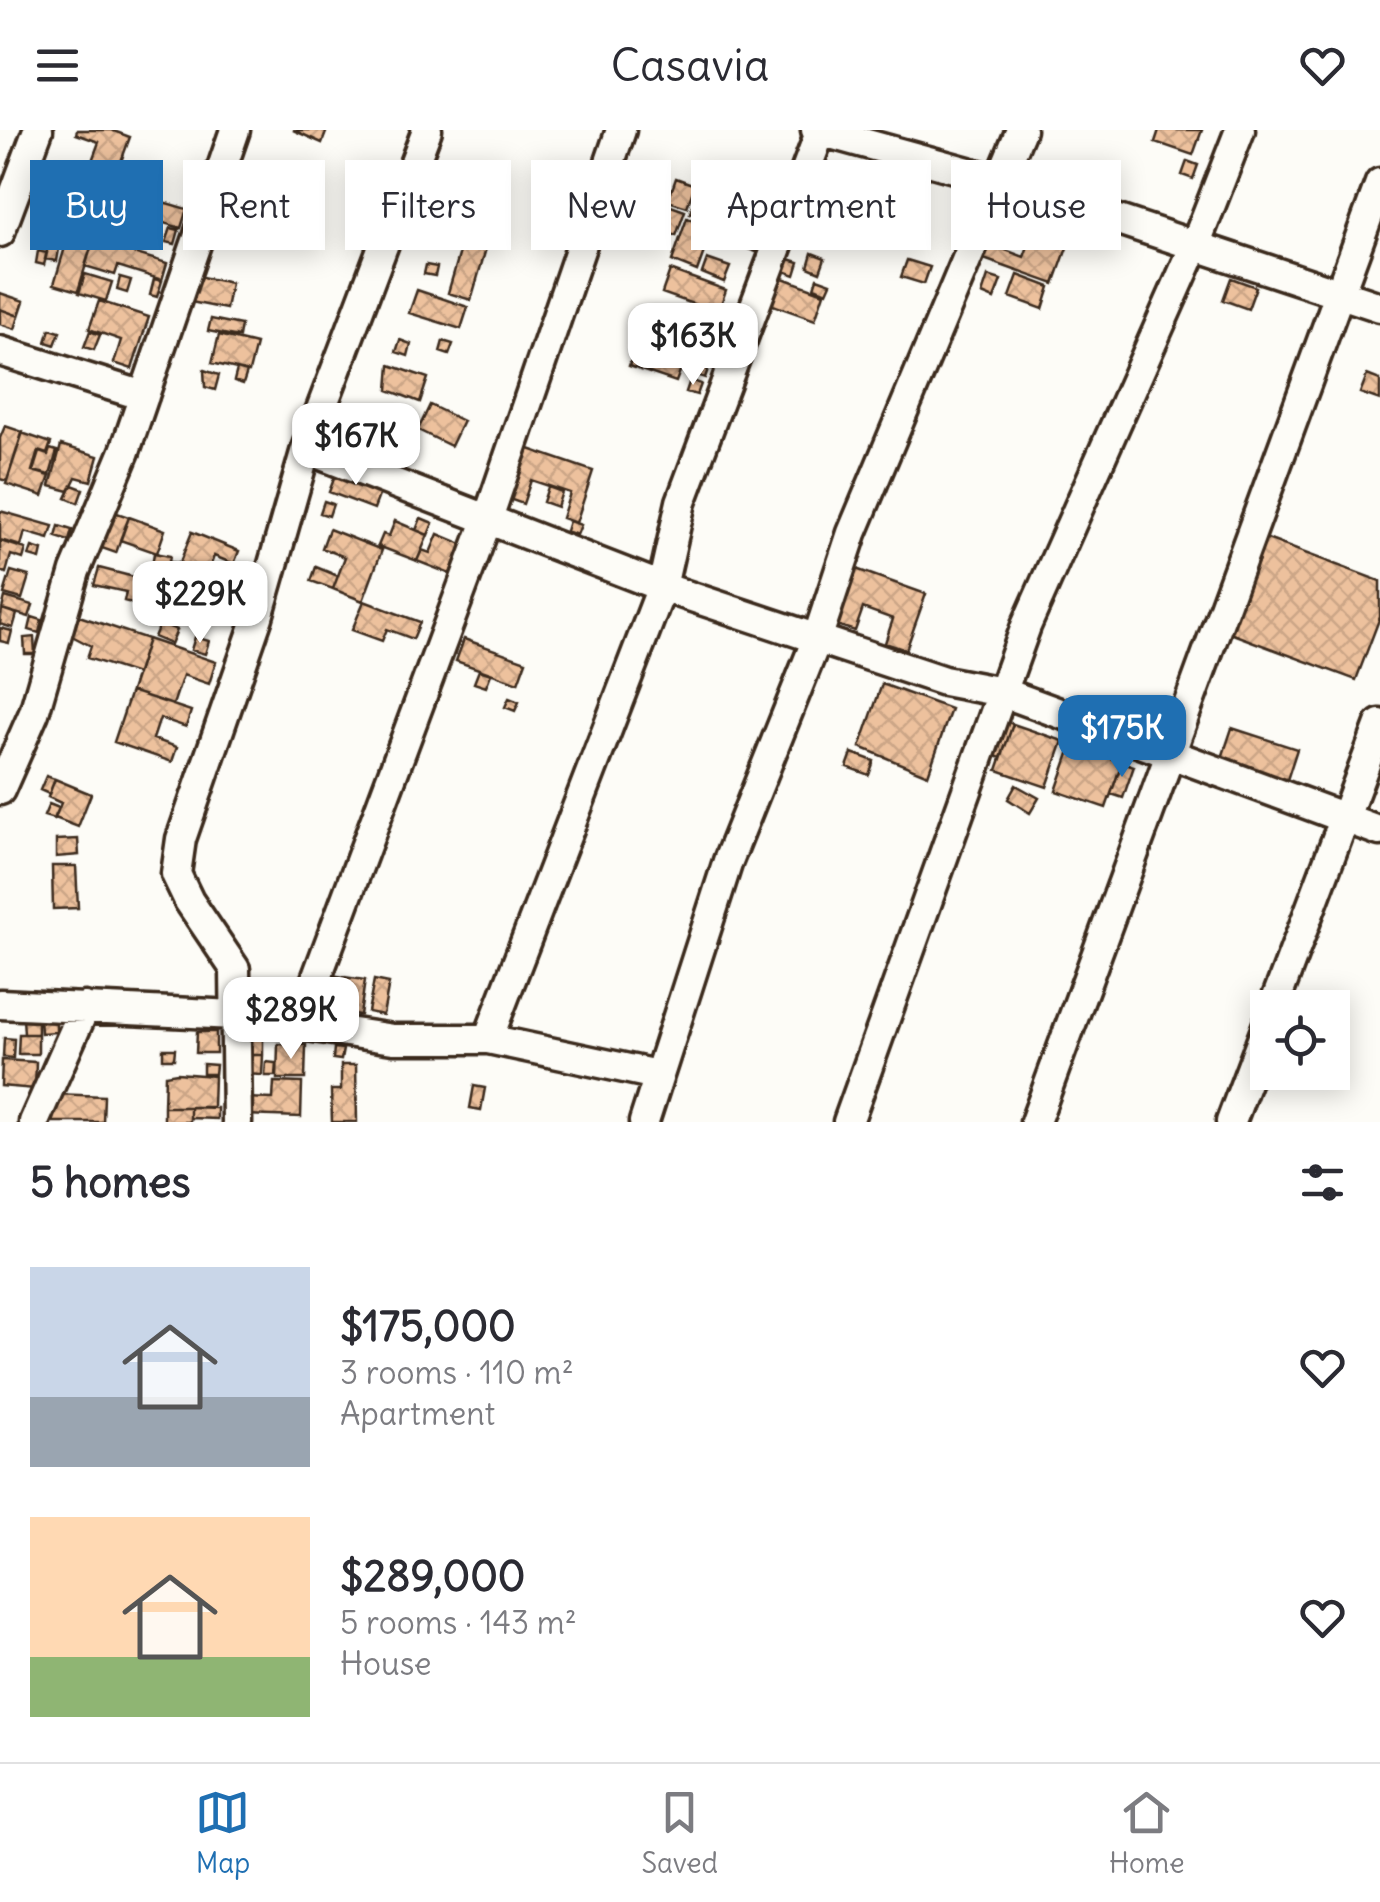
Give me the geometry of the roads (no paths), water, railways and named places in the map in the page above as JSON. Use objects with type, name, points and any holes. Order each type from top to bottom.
[{"type":"street","points":[[0,232],[38,130]]},
{"type":"street","points":[[0,790],[34,712],[76,572],[144,396],[236,130]]},
{"type":"street","points":[[237,1122],[235,969],[188,901],[176,874],[181,839],[258,616],[306,450],[427,130]]},
{"type":"street","points":[[299,1025],[488,521],[621,130]]},
{"type":"street","points":[[488,1040],[662,588],[681,502],[819,130],[951,168]]},
{"type":"street","points":[[1010,160],[1022,130]]},
{"type":"street","points":[[848,1122],[1026,626],[1194,248],[1240,130]]},
{"type":"street","points":[[1035,1122],[1380,183]]},
{"type":"street","points":[[1121,223],[1380,307]]},
{"type":"street","points":[[644,1122],[728,861],[817,639],[852,533],[972,250]]},
{"type":"street","points":[[0,352],[144,396]]},
{"type":"street","points":[[306,450],[662,588],[944,681],[1002,692],[1169,750],[1380,831]]},
{"type":"street","points":[[1281,990],[1380,724]]},
{"type":"street","points":[[0,1004],[235,1016],[393,1039],[488,1040],[657,1075]]},
{"type":"street","points":[[34,1122],[85,1007]]},
{"type":"street","points":[[1231,1122],[1250,1072]]}]
